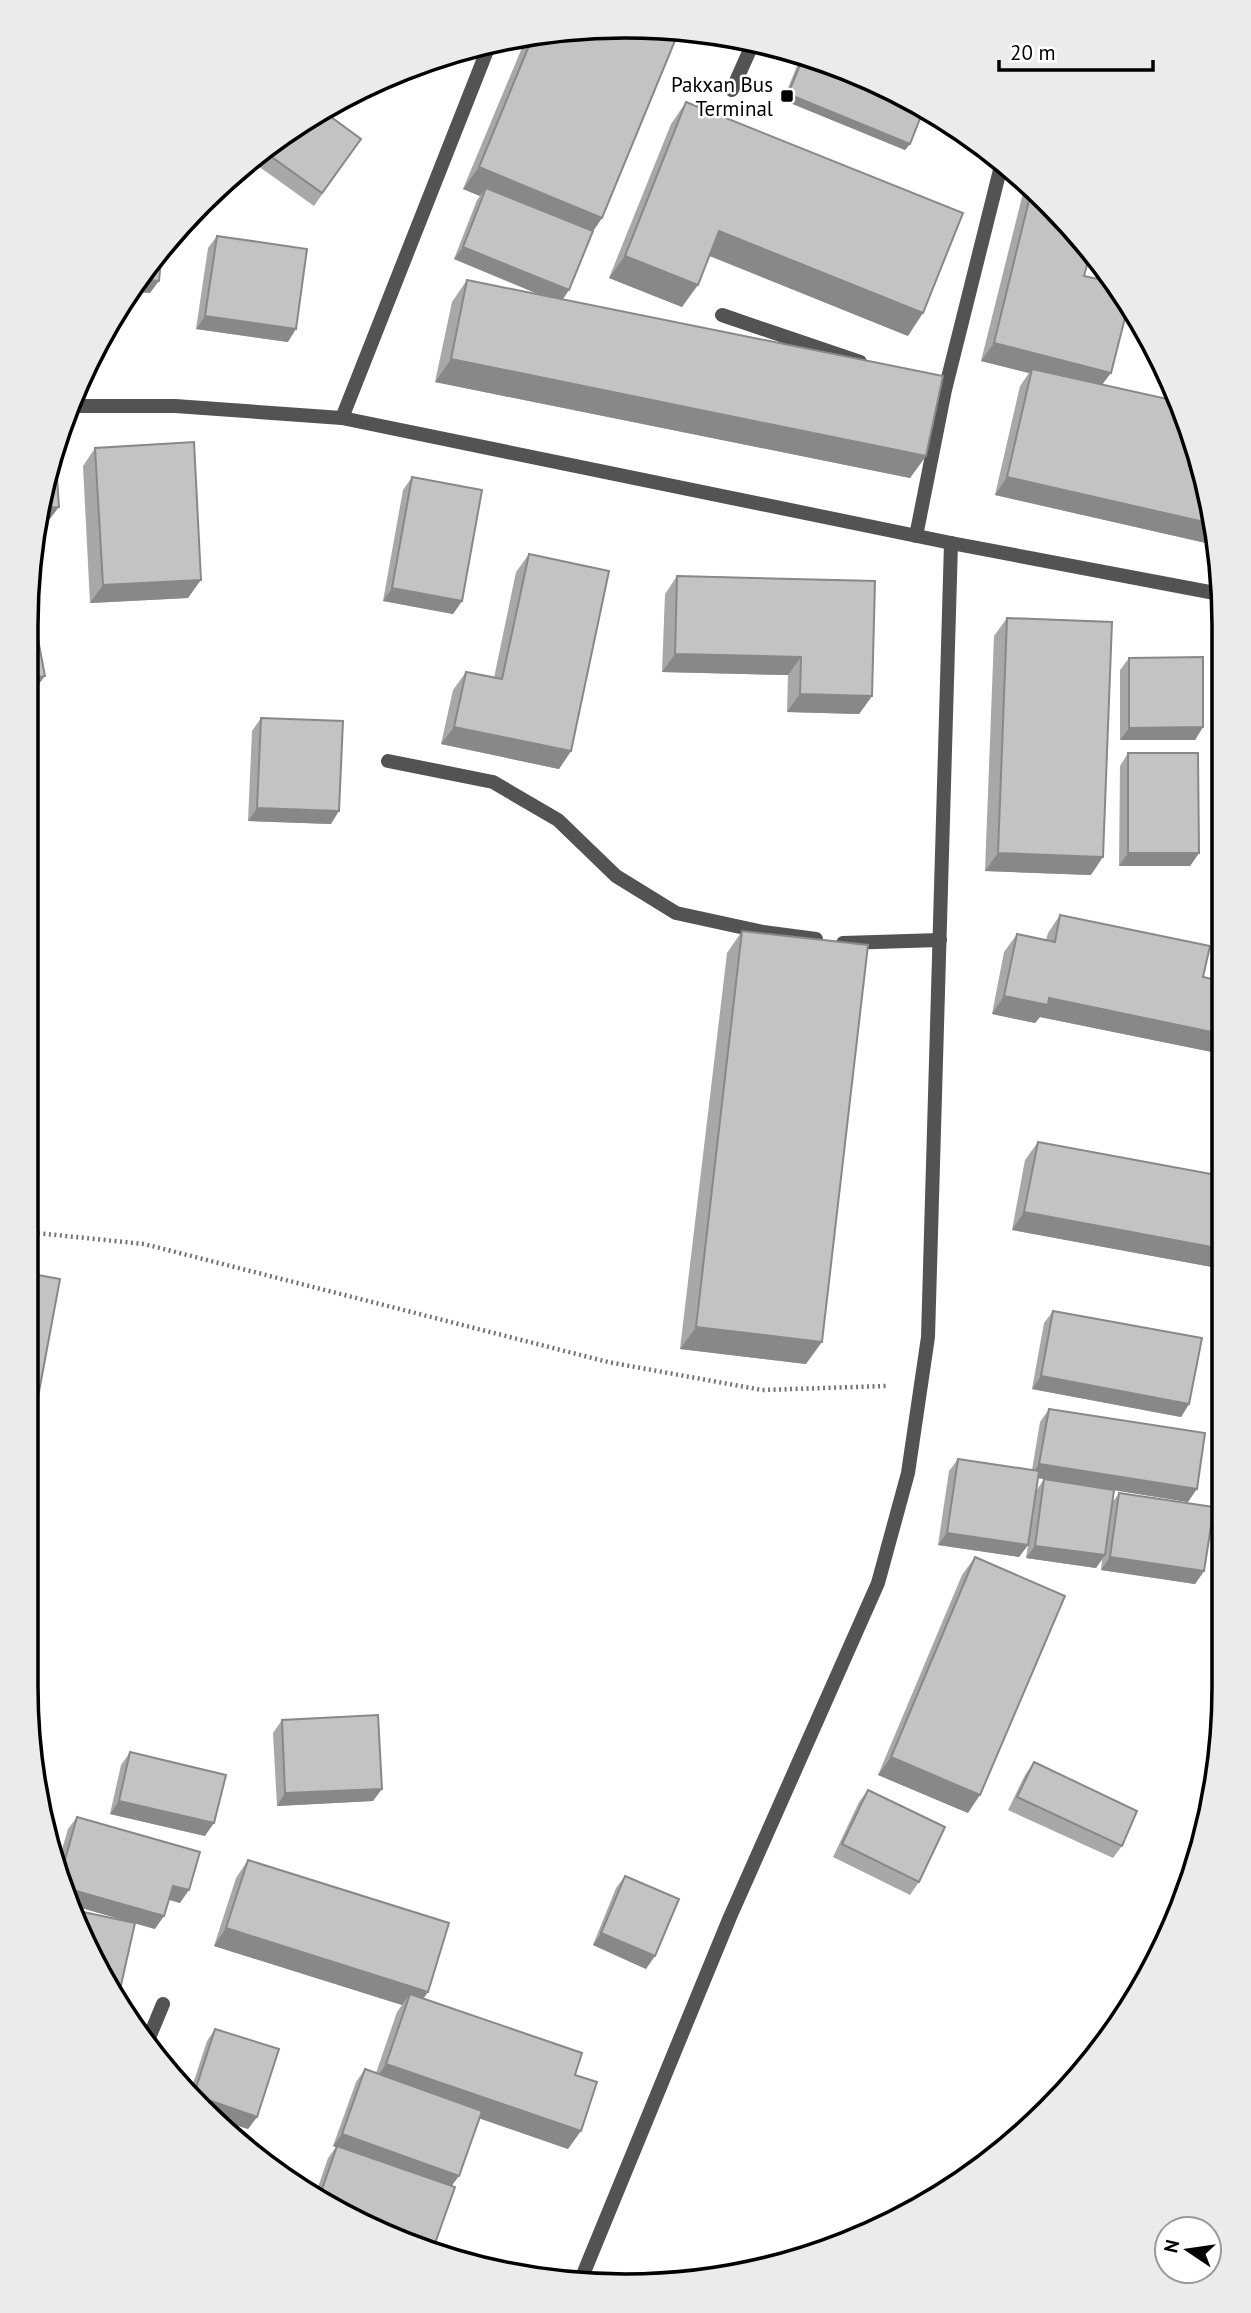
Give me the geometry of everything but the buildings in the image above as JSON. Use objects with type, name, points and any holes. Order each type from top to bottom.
[{"type":"street","points":[[732,90],[749,52]]},
{"type":"street","points":[[342,418],[486,56]]},
{"type":"street","points":[[916,536],[938,388],[999,173]]},
{"type":"street","points":[[722,315],[879,368]]},
{"type":"street","points":[[81,406],[175,405],[342,418],[916,536],[1211,592]]},
{"type":"street","points":[[584,2273],[730,1917],[878,1583],[908,1473],[928,1338],[951,543]]},
{"type":"street","points":[[388,761],[493,782],[558,820],[616,876],[676,914],[763,932],[852,944],[940,940]]},
{"type":"street","points":[[151,2033],[163,2004]]},
{"type":"path","points":[[38,1233],[144,1244],[608,1362],[762,1390],[922,1385]]},
{"type":"place","name":"Pakxan Bus Terminal","points":[[787,96]]}]
